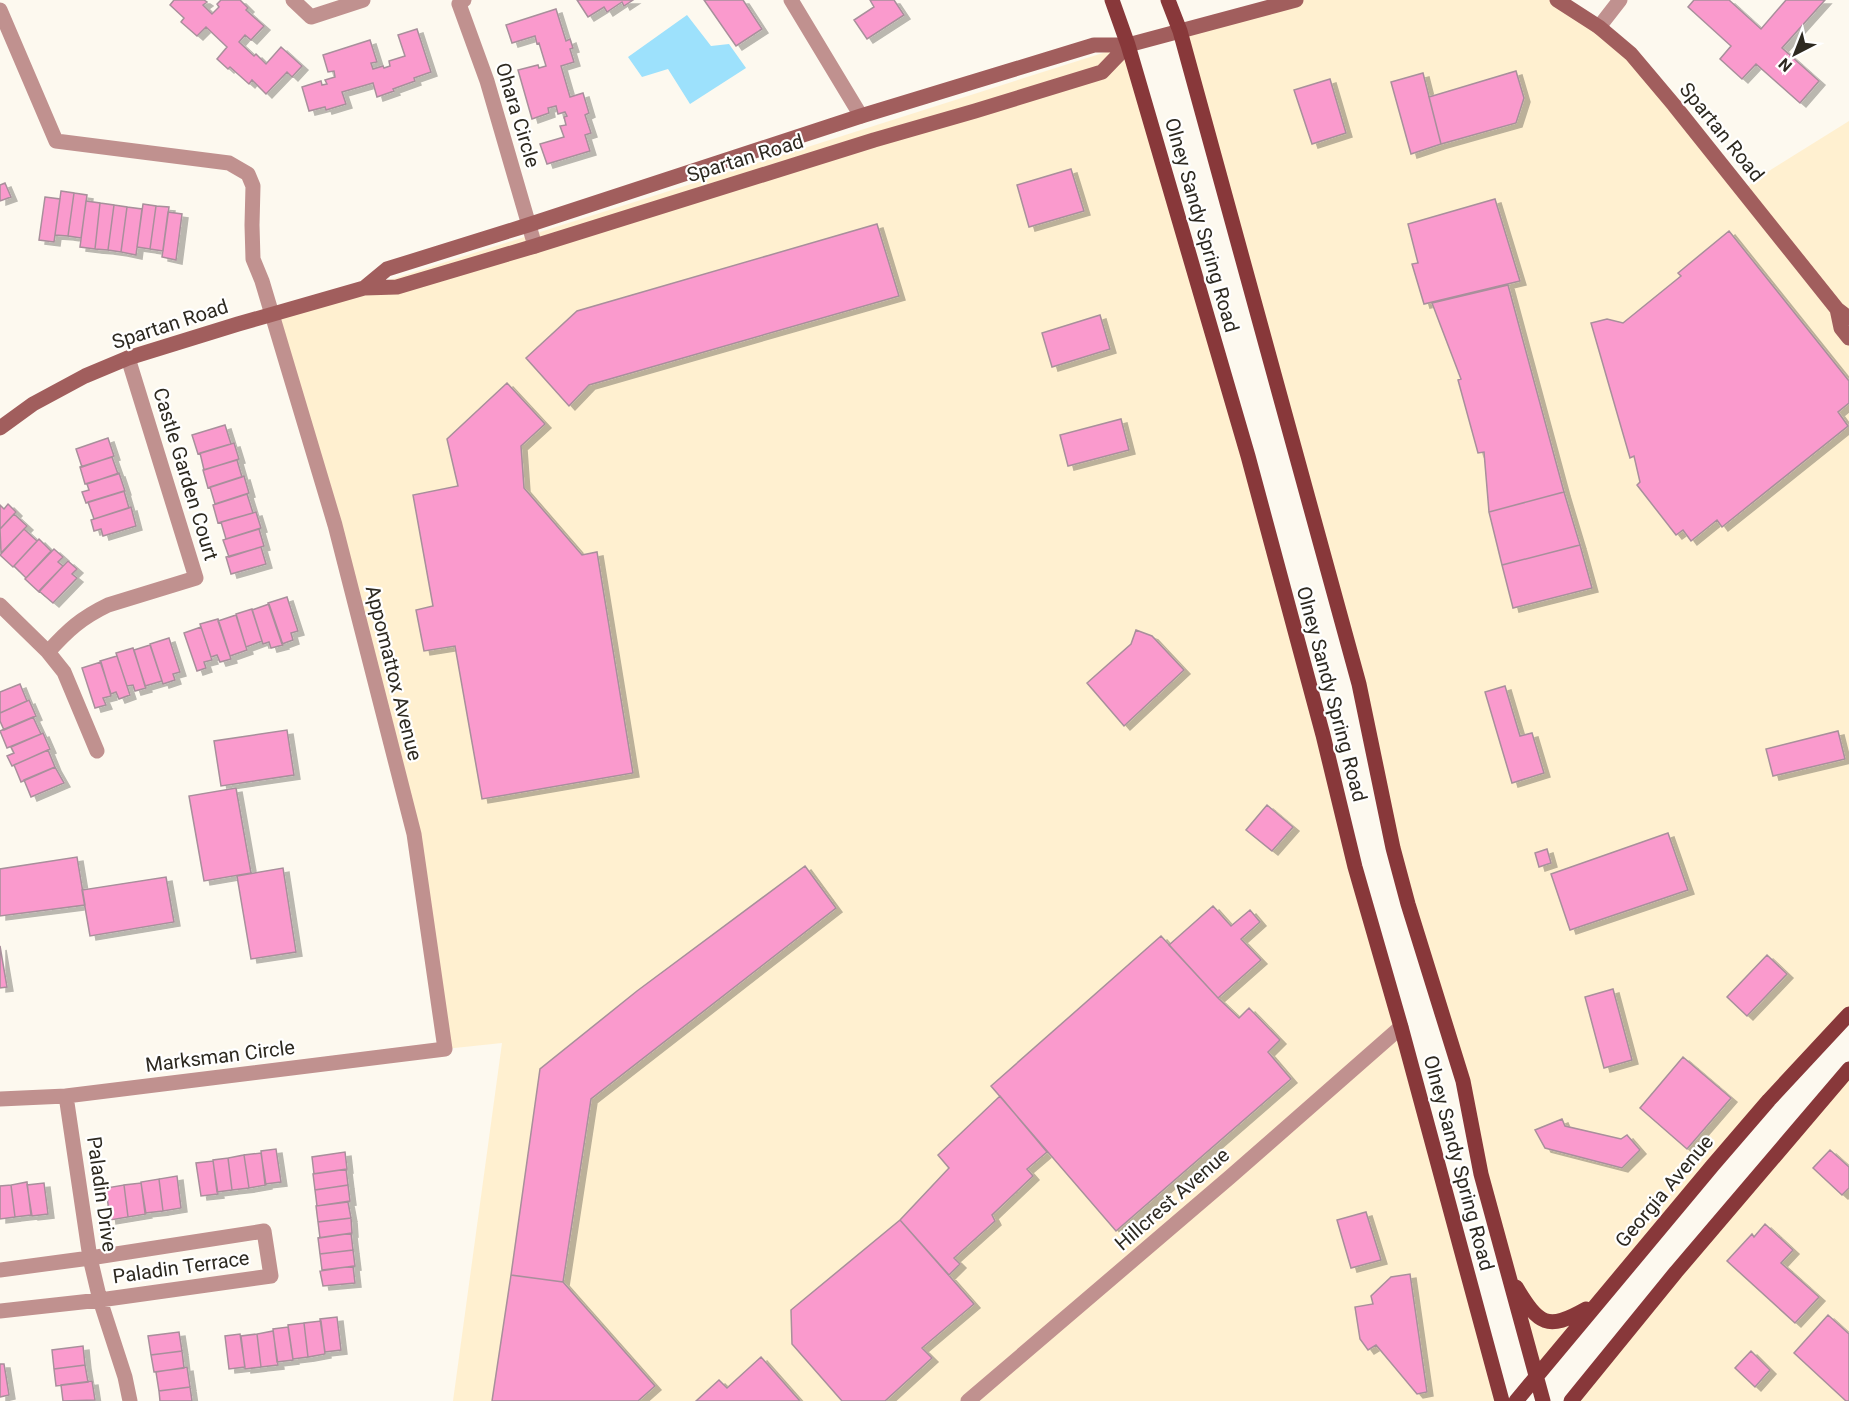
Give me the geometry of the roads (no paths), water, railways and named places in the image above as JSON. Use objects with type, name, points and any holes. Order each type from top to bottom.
[{"type":"main road","name":"Olney Sandy Spring Road","points":[[1112,0],[1128,45],[1250,463],[1323,735],[1355,867],[1401,1027],[1502,1401]]},
{"type":"main road","name":"Olney Sandy Spring Road","points":[[1168,0],[1180,31],[1359,684],[1393,848],[1462,1081],[1481,1174],[1543,1401]]},
{"type":"main road","name":"Georgia Avenue","points":[[1516,1401],[1769,1100],[1849,1014]]},
{"type":"main road","points":[[1571,1401],[1676,1272],[1849,1069]]},
{"type":"main road","points":[[1507,1272],[1534,1313],[1549,1323],[1560,1322],[1597,1303]]},
{"type":"street","points":[[293,0],[311,17],[363,0]]},
{"type":"street","points":[[791,0],[861,117]]},
{"type":"street","name":"Spartan Road","points":[[364,288],[387,269],[1094,45],[1128,45],[1296,0]]},
{"type":"street","name":"Spartan Road","points":[[1557,0],[1599,27],[1631,54],[1843,313],[1841,328],[1849,338]]},
{"type":"street","points":[[1599,27],[1620,0]]},
{"type":"street","name":"Ohara Circle","points":[[457,1],[487,81],[535,246]]},
{"type":"street","name":"Appomattox Avenue","points":[[0,10],[56,141],[229,163],[248,174],[253,186],[254,260],[335,525],[414,834],[445,1049]]},
{"type":"street","name":"Spartan Road","points":[[0,428],[33,404],[85,376],[128,358],[364,288],[397,287],[1102,72],[1128,45]]},
{"type":"street","name":"Castle Garden Court","points":[[48,652],[67,632],[94,611],[196,578],[128,358]]},
{"type":"street","points":[[0,605],[48,652],[64,672],[97,751]]},
{"type":"street","name":"Hillcrest Avenue","points":[[968,1401],[1401,1027]]},
{"type":"street","name":"Marksman Circle","points":[[0,1099],[66,1096],[445,1049]]},
{"type":"street","name":"Paladin Drive","points":[[66,1096],[90,1258],[130,1401]]},
{"type":"street","name":"Paladin Terrace","points":[[0,1270],[264,1231],[271,1276],[100,1300],[0,1311]]},
{"type":"water","points":[[687,15],[711,46],[729,44],[746,68],[690,104],[668,69],[642,77],[628,57]]}]
